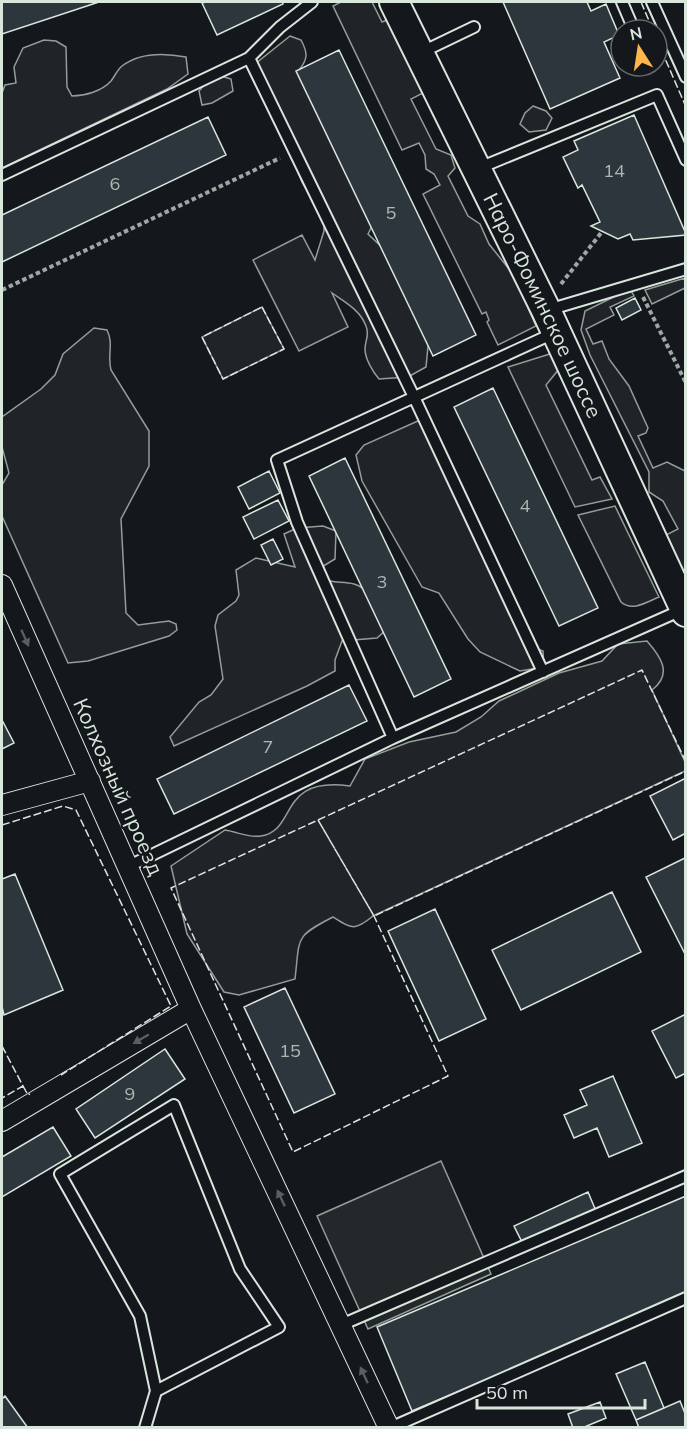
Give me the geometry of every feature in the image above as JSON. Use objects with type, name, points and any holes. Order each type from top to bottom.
[{"type":"street","name":"Наро-Фоминское шоссе","points":[[394,2],[477,169],[553,311],[685,611]]},
{"type":"street","name":"Колхозный проезд","points":[[2,585],[191,1009],[390,1428]]},
{"type":"street","points":[[2,805],[90,782]]},
{"type":"street","points":[[2,1121],[191,1009]]},
{"type":"lane","points":[[2,175],[249,58],[280,27],[312,2]]},
{"type":"lane","points":[[622,2],[629,18]]},
{"type":"lane","points":[[652,2],[686,77]]},
{"type":"lane","points":[[420,53],[474,27]]},
{"type":"lane","points":[[249,58],[414,397],[543,672]]},
{"type":"lane","points":[[477,169],[657,95],[686,160]]},
{"type":"lane","points":[[393,738],[297,522],[277,460],[414,397],[553,311],[686,269]]},
{"type":"lane","points":[[127,867],[393,738],[685,611]]},
{"type":"lane","points":[[145,1428],[156,1391],[140,1316],[60,1174],[174,1105],[240,1269],[279,1327],[156,1391]]},
{"type":"lane","points":[[341,1325],[686,1176]]},
{"type":"lane","points":[[390,1428],[686,1298]]},
{"type":"path","points":[[2,290],[293,152]]},
{"type":"path","points":[[553,311],[602,233]]},
{"type":"path","points":[[636,283],[686,383]]},
{"type":"shaded area","points":[[341,2],[372,2],[382,22],[387,20],[423,93],[411,99],[436,149],[451,155],[455,168],[448,176],[468,216],[480,224],[489,244],[513,274],[536,326],[498,345],[487,322],[489,320],[486,312],[482,314],[423,194],[440,185],[434,174],[426,169],[425,155],[419,143],[402,150],[333,6]]},
{"type":"shaded area","points":[[290,36],[301,40],[306,56],[299,70],[374,222],[368,234],[387,252],[429,336],[426,367],[408,377],[379,379],[366,357],[368,332],[363,320],[352,307],[332,293],[348,327],[299,351],[253,260],[302,235],[315,260],[324,231],[324,219],[302,182],[255,64]]},
{"type":"shaded area","points":[[44,40],[56,41],[66,47],[67,87],[72,96],[88,94],[103,88],[122,66],[145,56],[161,54],[186,57],[188,74],[167,89],[2,168],[2,93],[5,85],[16,83],[14,67],[23,48]]},
{"type":"shaded area","points":[[221,76],[231,79],[233,91],[212,103],[202,105],[199,91],[210,78]]},
{"type":"shaded area","points":[[533,106],[546,111],[552,118],[546,130],[529,132],[520,124],[525,113]]},
{"type":"shaded area","points":[[685,278],[685,288],[652,304],[645,290]]},
{"type":"shaded area","points":[[630,289],[634,296],[610,307],[614,315],[586,329],[593,344],[602,341],[609,359],[629,386],[648,428],[646,433],[638,436],[653,468],[667,462],[685,471],[685,575],[666,535],[678,529],[663,501],[649,492],[649,472],[590,355],[581,330],[585,311]]},
{"type":"shaded area","points":[[262,307],[284,349],[223,379],[202,337]]},
{"type":"shaded area","points":[[94,328],[107,330],[110,340],[111,370],[149,431],[149,466],[121,519],[126,613],[138,625],[169,621],[176,624],[177,630],[169,636],[88,661],[68,663],[2,516],[2,485],[9,473],[2,447],[2,417],[41,389],[55,375],[63,354]]},
{"type":"shaded area","points":[[553,353],[559,369],[546,385],[592,480],[600,477],[612,499],[575,507],[508,367]]},
{"type":"shaded area","points":[[420,420],[530,646],[543,651],[544,667],[520,671],[480,652],[468,639],[439,593],[422,587],[362,481],[356,455],[364,445]]},
{"type":"shaded area","points":[[615,506],[659,597],[640,605],[630,606],[621,602],[578,515]]},
{"type":"shaded area","points":[[323,526],[336,531],[335,559],[320,568],[321,578],[354,584],[366,591],[386,630],[377,638],[342,641],[335,660],[335,671],[174,746],[170,737],[199,702],[211,695],[223,679],[215,626],[218,615],[236,601],[239,595],[236,570],[256,558],[295,567],[284,534],[297,528]]},
{"type":"shaded area","points":[[647,641],[657,653],[663,666],[662,678],[652,690],[685,762],[685,771],[373,916],[362,924],[353,927],[333,917],[311,929],[301,940],[295,979],[239,995],[224,992],[187,934],[171,866],[225,830],[247,836],[261,836],[272,832],[292,805],[310,789],[327,785],[350,786],[365,759],[409,742],[456,732],[481,717],[499,701],[559,673],[602,661],[618,644]]},
{"type":"shaded area","points":[[441,1161],[491,1274],[368,1329],[317,1216]]},
{"type":"building","points":[[2,2],[99,2],[2,34]]},
{"type":"building","points":[[282,2],[283,4],[217,35],[202,3]]},
{"type":"building","points":[[503,2],[587,2],[591,11],[606,4],[612,18],[609,18],[609,40],[604,42],[609,53],[609,78],[620,78],[550,109]]},
{"type":"building","points":[[339,50],[476,335],[433,356],[296,71]]},
{"type":"building","points":[[634,115],[686,235],[633,240],[630,234],[618,239],[591,226],[600,222],[582,185],[578,188],[563,157],[578,150],[574,141]]},
{"type":"building","points":[[208,117],[226,155],[2,262],[2,215]]},
{"type":"building","points":[[635,298],[641,310],[622,320],[616,308]]},
{"type":"building","points":[[493,388],[598,608],[559,626],[454,407]]},
{"type":"building","points":[[345,458],[451,679],[414,697],[309,476]]},
{"type":"building","points":[[269,471],[280,493],[249,509],[238,487]]},
{"type":"building","points":[[278,500],[289,521],[254,539],[243,517]]},
{"type":"building","points":[[273,539],[283,559],[271,565],[261,545]]},
{"type":"building","points":[[349,685],[367,721],[174,814],[157,779]]},
{"type":"building","points":[[2,720],[14,743],[2,749]]},
{"type":"building","points":[[686,778],[686,833],[673,840],[650,796]]},
{"type":"building","points":[[686,859],[686,956],[646,877]]},
{"type":"building","points":[[15,874],[63,990],[4,1015],[2,1007],[2,879]]},
{"type":"building","points":[[612,892],[641,952],[521,1010],[492,950]]},
{"type":"building","points":[[435,909],[486,1019],[439,1041],[388,931]]},
{"type":"building","points":[[285,988],[335,1094],[294,1113],[244,1007]]},
{"type":"building","points":[[686,1014],[686,1073],[676,1078],[652,1031]]},
{"type":"building","points":[[165,1049],[185,1079],[95,1138],[76,1109]]},
{"type":"building","points":[[613,1076],[642,1143],[609,1157],[597,1128],[574,1138],[564,1115],[587,1105],[580,1090]]},
{"type":"building","points":[[53,1127],[71,1156],[2,1197],[2,1157]]},
{"type":"building","points":[[588,1192],[596,1211],[523,1244],[514,1226]]},
{"type":"building","points":[[686,1196],[686,1296],[412,1411],[377,1327]]},
{"type":"building","points":[[645,1362],[664,1408],[636,1420],[616,1374]]},
{"type":"building","points":[[5,1396],[28,1428],[2,1428],[2,1399]]},
{"type":"building","points":[[680,1401],[686,1416],[686,1428],[639,1428],[636,1420]]},
{"type":"building","points":[[600,1402],[606,1418],[582,1428],[573,1428],[568,1414]]},
{"type":"fence","points":[[641,2],[648,18]]},
{"type":"fence","points":[[669,68],[686,107]]},
{"type":"fence","points":[[262,307],[284,349],[223,379],[202,337],[262,307]]},
{"type":"fence","points":[[686,762],[642,670],[318,820],[374,916],[686,771]]},
{"type":"fence","points":[[2,825],[63,806],[76,810],[171,1006],[61,1075]]},
{"type":"fence","points":[[318,820],[374,916],[448,1076],[293,1152],[171,888],[318,820]]},
{"type":"fence","points":[[2,1046],[23,1086],[2,1098]]},
{"type":"fence","points":[[23,1086],[28,1095],[30,1094]]}]
